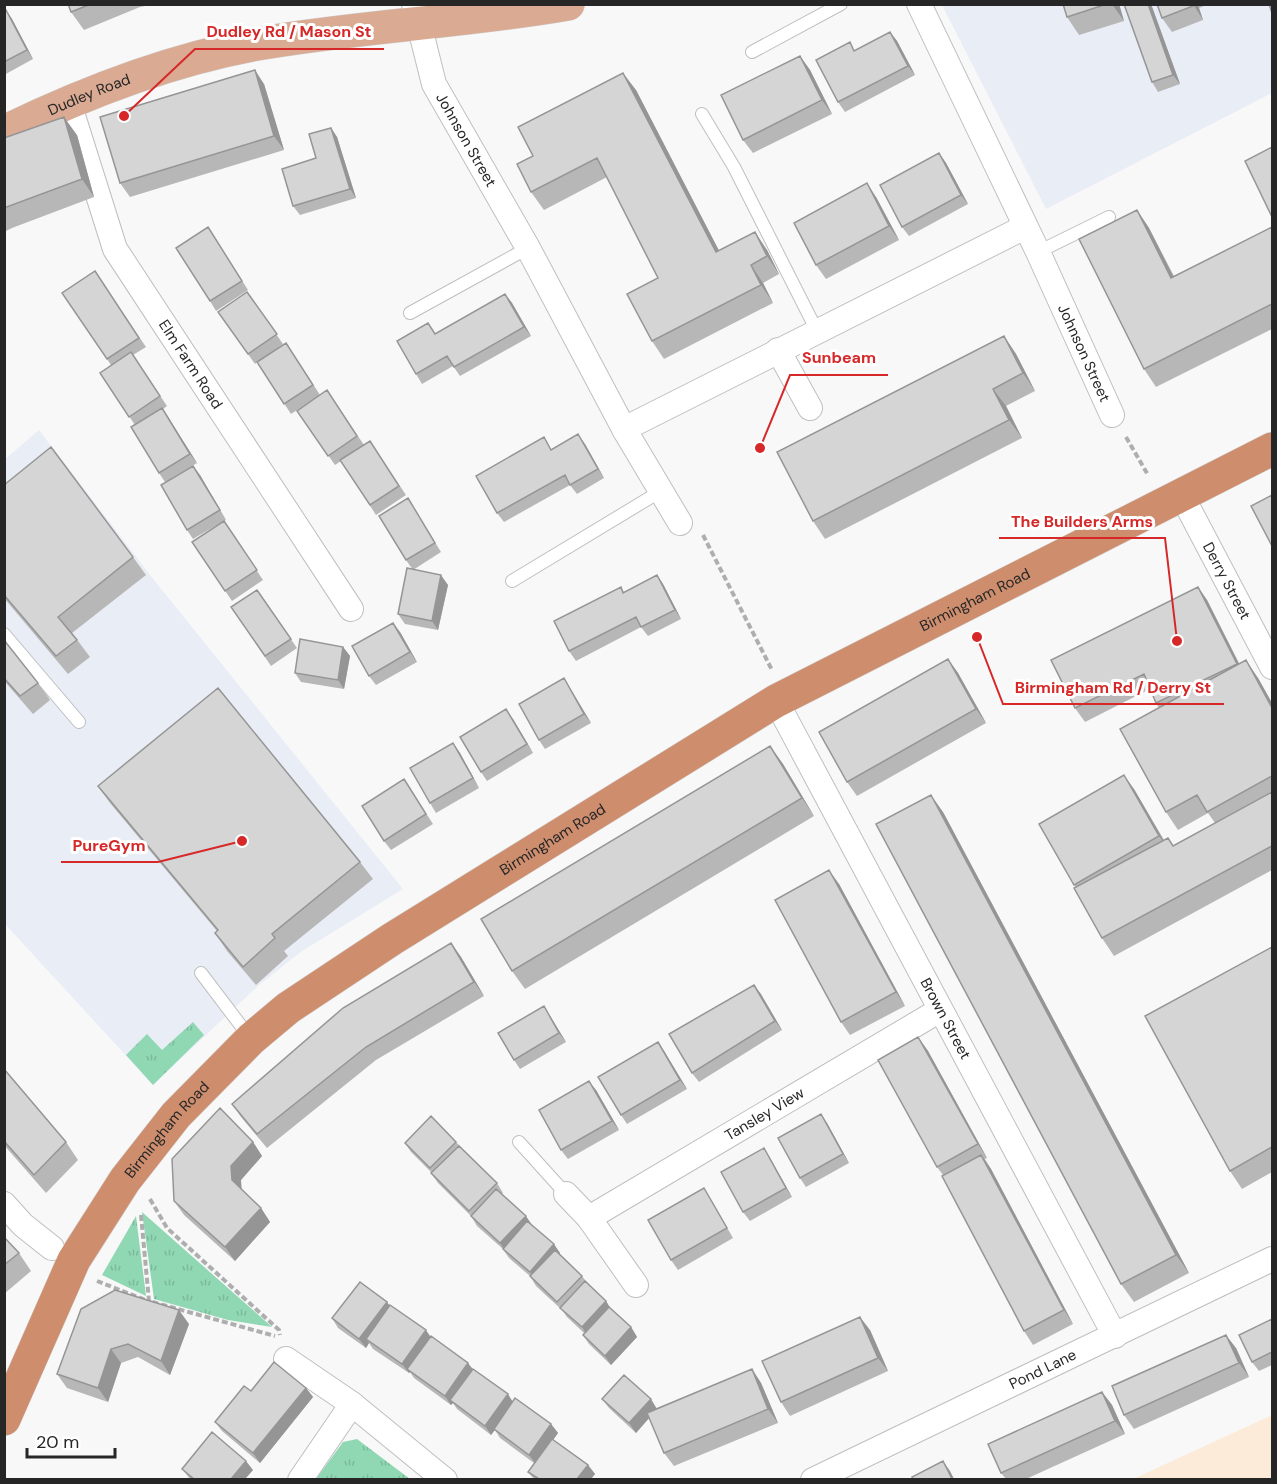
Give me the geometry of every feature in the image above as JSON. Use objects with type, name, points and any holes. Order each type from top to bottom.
[{"type":"highway","name":"Birmingham Road","points":[[4,1419],[61,1260],[113,1198],[176,1115],[251,1040],[322,983],[775,687],[1182,496],[1272,449]]},
{"type":"main road","name":"Dudley Road","points":[[4,132],[69,103],[173,64],[255,45],[343,31],[416,15],[568,4]]},
{"type":"street","name":"Johnson Street","points":[[919,4],[1113,415]]},
{"type":"street","name":"Johnson Street","points":[[416,15],[434,84],[528,248],[624,429],[661,491],[691,527]]},
{"type":"street","name":"Elm Farm Road","points":[[69,103],[115,249],[351,609]]},
{"type":"street","points":[[624,429],[1025,227]]},
{"type":"street","points":[[778,350],[810,408]]},
{"type":"street","name":"Derry Street","points":[[1182,496],[1272,667]]},
{"type":"street","name":"Brown Street","points":[[775,687],[940,1010],[1114,1336]]},
{"type":"street","name":"Tansley View","points":[[589,1218],[940,1010]]},
{"type":"street","points":[[566,1194],[589,1218],[636,1285]]},
{"type":"street","points":[[4,1204],[23,1226],[61,1260]]},
{"type":"street","name":"Pond Lane","points":[[813,1479],[847,1472],[1114,1336],[1272,1259]]},
{"type":"street","points":[[286,1359],[352,1404],[445,1479]]},
{"type":"street","points":[[300,1479],[352,1404]]},
{"type":"lane","points":[[753,52],[841,4]]},
{"type":"lane","points":[[702,114],[750,197],[817,331]]},
{"type":"lane","points":[[1038,252],[1109,218]]},
{"type":"lane","points":[[410,313],[528,248]]},
{"type":"lane","points":[[512,581],[661,491]]},
{"type":"lane","points":[[4,634],[79,722]]},
{"type":"lane","points":[[201,973],[251,1040]]},
{"type":"lane","points":[[519,1142],[566,1194]]},
{"type":"path","name":"Johnson Street","points":[[1113,415],[1148,476]]},
{"type":"path","points":[[691,527],[775,687]]},
{"type":"path","points":[[61,1260],[149,1301],[281,1337],[279,1330],[166,1228],[150,1199],[146,1204]]},
{"type":"path","points":[[141,1210],[149,1301]]},
{"type":"shaded area","points":[[942,5],[1272,5],[1272,93],[1046,209]]},
{"type":"shaded area","points":[[39,430],[154,580],[403,889],[302,951],[259,985],[153,1085],[5,924],[5,459]]},
{"type":"shaded area","points":[[1272,1415],[1272,1479],[1133,1479]]},
{"type":"green space","points":[[193,1022],[204,1035],[153,1085],[126,1055],[147,1034],[162,1050]]},
{"type":"green space","points":[[142,1212],[272,1327],[228,1320],[154,1299]]},
{"type":"green space","points":[[136,1216],[146,1296],[102,1275]]},
{"type":"green space","points":[[357,1439],[410,1479],[316,1479],[343,1442]]},
{"type":"building","points":[[68,4],[91,4],[71,12]]},
{"type":"building","points":[[1063,4],[1107,4],[1067,17]]},
{"type":"building","points":[[1124,4],[1148,4],[1173,75],[1152,82]]},
{"type":"building","points":[[1157,4],[1193,4],[1193,6],[1162,18]]},
{"type":"building","points":[[4,10],[27,50],[4,62]]},
{"type":"building","points":[[890,32],[908,66],[838,102],[816,60],[850,42],[854,51]]},
{"type":"building","points":[[800,56],[822,100],[743,140],[721,95]]},
{"type":"building","points":[[255,70],[274,136],[120,183],[100,117]]},
{"type":"building","points":[[623,73],[716,252],[755,232],[767,256],[751,265],[761,285],[652,341],[627,294],[658,278],[597,158],[531,192],[517,164],[533,156],[518,127]]},
{"type":"building","points":[[64,117],[82,179],[4,208],[4,138]]},
{"type":"building","points":[[331,128],[350,189],[293,206],[282,169],[316,158],[309,134]]},
{"type":"building","points":[[1272,147],[1272,217],[1245,161]]},
{"type":"building","points":[[939,153],[961,195],[902,227],[880,185]]},
{"type":"building","points":[[867,183],[889,226],[816,265],[794,223]]},
{"type":"building","points":[[1137,210],[1171,278],[1272,227],[1272,304],[1144,369],[1079,239]]},
{"type":"building","points":[[208,227],[242,281],[210,301],[176,248]]},
{"type":"building","points":[[95,271],[139,338],[107,359],[62,293]]},
{"type":"building","points":[[247,292],[277,334],[248,354],[218,312]]},
{"type":"building","points":[[505,294],[524,327],[454,367],[447,356],[416,374],[397,341],[428,323],[435,334]]},
{"type":"building","points":[[1004,336],[1023,373],[993,389],[1009,420],[813,521],[777,452]]},
{"type":"building","points":[[286,343],[313,385],[284,404],[257,362]]},
{"type":"building","points":[[131,352],[160,396],[129,417],[100,373]]},
{"type":"building","points":[[327,390],[357,436],[328,456],[297,411]]},
{"type":"building","points":[[162,408],[190,454],[159,473],[131,427]]},
{"type":"building","points":[[578,434],[598,469],[570,485],[565,475],[497,513],[476,476],[544,437],[551,450]]},
{"type":"building","points":[[370,441],[399,486],[370,505],[340,460]]},
{"type":"building","points":[[51,447],[133,557],[58,617],[77,640],[56,656],[4,595],[4,485]]},
{"type":"building","points":[[193,466],[220,510],[187,530],[161,485]]},
{"type":"building","points":[[1272,495],[1272,546],[1251,506]]},
{"type":"building","points":[[408,498],[435,543],[406,560],[379,516]]},
{"type":"building","points":[[224,521],[257,570],[225,591],[192,542]]},
{"type":"building","points":[[407,568],[441,575],[432,621],[398,614]]},
{"type":"building","points":[[657,575],[675,610],[641,627],[636,617],[569,651],[554,621],[621,587],[623,593]]},
{"type":"building","points":[[1198,587],[1237,664],[1156,703],[1144,674],[1075,708],[1051,660]]},
{"type":"building","points":[[257,590],[291,639],[265,656],[231,607]]},
{"type":"building","points":[[393,623],[410,652],[369,676],[352,646]]},
{"type":"building","points":[[300,639],[343,647],[338,680],[295,673]]},
{"type":"building","points":[[4,640],[38,683],[20,696],[4,678]]},
{"type":"building","points":[[948,659],[976,709],[847,782],[819,732]]},
{"type":"building","points":[[1246,660],[1272,708],[1272,776],[1207,812],[1197,795],[1166,812],[1120,729]]},
{"type":"building","points":[[564,678],[584,714],[539,740],[519,704]]},
{"type":"building","points":[[218,688],[360,862],[272,934],[275,938],[243,967],[215,933],[218,930],[98,786]]},
{"type":"building","points":[[506,709],[527,744],[481,772],[460,737]]},
{"type":"building","points":[[453,743],[473,778],[430,803],[410,768]]},
{"type":"building","points":[[770,746],[802,798],[512,971],[481,919]]},
{"type":"building","points":[[1124,775],[1159,836],[1074,885],[1039,824]]},
{"type":"building","points":[[404,779],[426,814],[384,841],[362,806]]},
{"type":"building","points":[[1272,792],[1272,846],[1102,938],[1074,888],[1168,838],[1173,846]]},
{"type":"building","points":[[931,795],[1176,1255],[1121,1284],[876,824]]},
{"type":"building","points":[[829,870],[896,992],[841,1022],[775,900]]},
{"type":"building","points":[[451,943],[474,982],[366,1047],[257,1134],[232,1104],[343,1008]]},
{"type":"building","points":[[1272,947],[1272,1147],[1230,1171],[1145,1016]]},
{"type":"building","points":[[754,985],[775,1021],[692,1073],[669,1034]]},
{"type":"building","points":[[544,1006],[559,1033],[514,1060],[498,1033]]},
{"type":"building","points":[[918,1037],[978,1144],[937,1167],[878,1060]]},
{"type":"building","points":[[658,1042],[680,1080],[621,1115],[598,1077]]},
{"type":"building","points":[[4,1069],[66,1142],[34,1175],[4,1141]]},
{"type":"building","points":[[589,1081],[612,1121],[561,1150],[539,1110]]},
{"type":"building","points":[[220,1108],[253,1142],[231,1166],[232,1180],[261,1208],[225,1247],[174,1201],[172,1159]]},
{"type":"building","points":[[821,1114],[843,1154],[800,1178],[778,1138]]},
{"type":"building","points":[[431,1116],[456,1142],[430,1168],[405,1143]]},
{"type":"building","points":[[459,1146],[497,1183],[469,1211],[431,1173]]},
{"type":"building","points":[[764,1148],[786,1188],[743,1212],[721,1172]]},
{"type":"building","points":[[981,1155],[1064,1310],[1024,1331],[942,1176]]},
{"type":"building","points":[[704,1188],[727,1228],[671,1260],[648,1220]]},
{"type":"building","points":[[496,1189],[526,1216],[500,1243],[471,1216]]},
{"type":"building","points":[[527,1221],[554,1244],[530,1272],[503,1249]]},
{"type":"building","points":[[4,1237],[19,1253],[4,1265]]},
{"type":"building","points":[[555,1250],[582,1276],[557,1302],[530,1276]]},
{"type":"building","points":[[585,1281],[606,1301],[582,1327],[560,1308]]},
{"type":"building","points":[[360,1282],[387,1302],[359,1339],[332,1318]]},
{"type":"building","points":[[115,1290],[179,1310],[161,1361],[128,1344],[111,1349],[98,1388],[57,1374],[81,1309]]},
{"type":"building","points":[[390,1305],[426,1330],[402,1364],[366,1339]]},
{"type":"building","points":[[609,1307],[631,1327],[605,1356],[583,1335]]},
{"type":"building","points":[[860,1317],[878,1358],[781,1402],[762,1361]]},
{"type":"building","points":[[1272,1319],[1272,1352],[1252,1362],[1239,1335]]},
{"type":"building","points":[[1226,1335],[1239,1363],[1124,1415],[1112,1386]]},
{"type":"building","points":[[431,1336],[468,1363],[445,1396],[407,1369]]},
{"type":"building","points":[[274,1362],[306,1388],[253,1453],[215,1422],[244,1386],[251,1391]]},
{"type":"building","points":[[473,1369],[508,1394],[485,1426],[450,1400]]},
{"type":"building","points":[[752,1369],[768,1409],[664,1453],[647,1413]]},
{"type":"building","points":[[624,1375],[651,1399],[629,1423],[602,1399]]},
{"type":"building","points":[[1102,1392],[1115,1421],[1001,1473],[988,1444]]},
{"type":"building","points":[[515,1398],[551,1424],[529,1455],[494,1429]]},
{"type":"building","points":[[212,1432],[246,1461],[231,1479],[194,1479],[182,1469]]},
{"type":"building","points":[[552,1439],[588,1465],[577,1479],[539,1479],[528,1472]]},
{"type":"building","points":[[943,1461],[952,1479],[913,1479],[912,1477]]},
{"type":"place","name":"Dudley Rd / Mason St","points":[[124,116]]},
{"type":"place","name":"Sunbeam","points":[[760,448]]},
{"type":"place","name":"Birmingham Rd / Derry St","points":[[977,637]]},
{"type":"place","name":"The Builders Arms","points":[[1177,641]]},
{"type":"place","name":"PureGym","points":[[242,841]]}]
